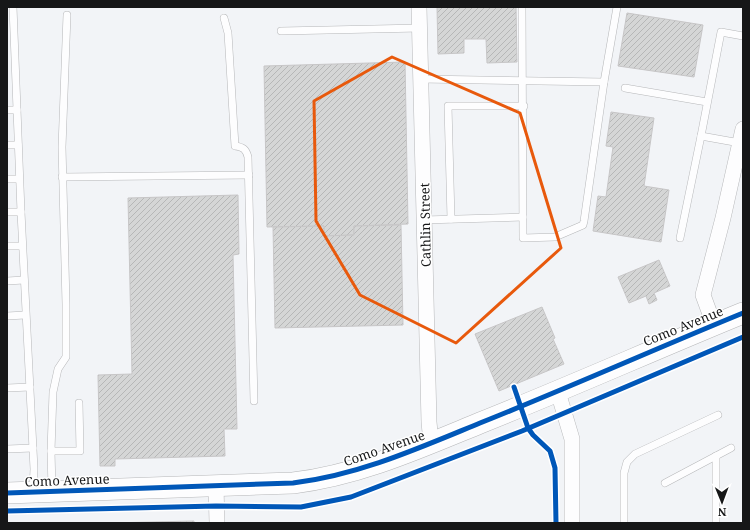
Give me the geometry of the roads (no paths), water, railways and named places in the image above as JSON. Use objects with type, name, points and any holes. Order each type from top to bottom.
[{"type":"main road","name":"Como Avenue","points":[[7,493],[293,483],[318,480],[348,473],[431,444],[558,392],[743,313]]},
{"type":"street","name":"Cathlin Street","points":[[419,7],[429,422],[431,444]]},
{"type":"street","points":[[714,325],[703,295],[742,136]]},
{"type":"street","points":[[558,392],[572,439],[572,523]]},
{"type":"street","points":[[216,486],[217,523]]},
{"type":"lane","points":[[13,7],[20,212],[34,469],[42,492]]},
{"type":"lane","points":[[522,7],[524,82],[523,238],[555,237],[583,225],[604,82],[617,7]]},
{"type":"lane","points":[[42,492],[51,451],[53,392],[58,369],[66,357],[62,147],[67,15]]},
{"type":"lane","points":[[224,18],[228,33],[235,146],[242,147],[246,151],[248,157],[254,401]]},
{"type":"lane","points":[[281,31],[420,28]]},
{"type":"lane","points":[[680,238],[721,32],[743,36]]},
{"type":"lane","points":[[7,77],[15,77]]},
{"type":"lane","points":[[421,79],[524,82],[604,82]]},
{"type":"lane","points":[[626,88],[707,102]]},
{"type":"lane","points":[[451,219],[448,106],[524,106]]},
{"type":"lane","points":[[7,110],[17,110]]},
{"type":"lane","points":[[701,136],[742,136]]},
{"type":"lane","points":[[7,145],[18,145]]},
{"type":"lane","points":[[62,178],[249,175]]},
{"type":"lane","points":[[7,179],[19,179]]},
{"type":"lane","points":[[7,212],[20,212]]},
{"type":"lane","points":[[424,220],[523,217]]},
{"type":"lane","points":[[7,246],[22,246]]},
{"type":"lane","points":[[7,281],[24,280]]},
{"type":"lane","points":[[7,316],[25,315]]},
{"type":"lane","points":[[7,388],[30,387]]},
{"type":"lane","points":[[51,451],[80,451],[79,403]]},
{"type":"lane","points":[[624,523],[624,473],[627,462],[635,454],[718,415]]},
{"type":"lane","points":[[7,449],[33,448]]},
{"type":"lane","points":[[665,483],[731,448]]},
{"type":"lane","points":[[716,456],[716,523]]}]
